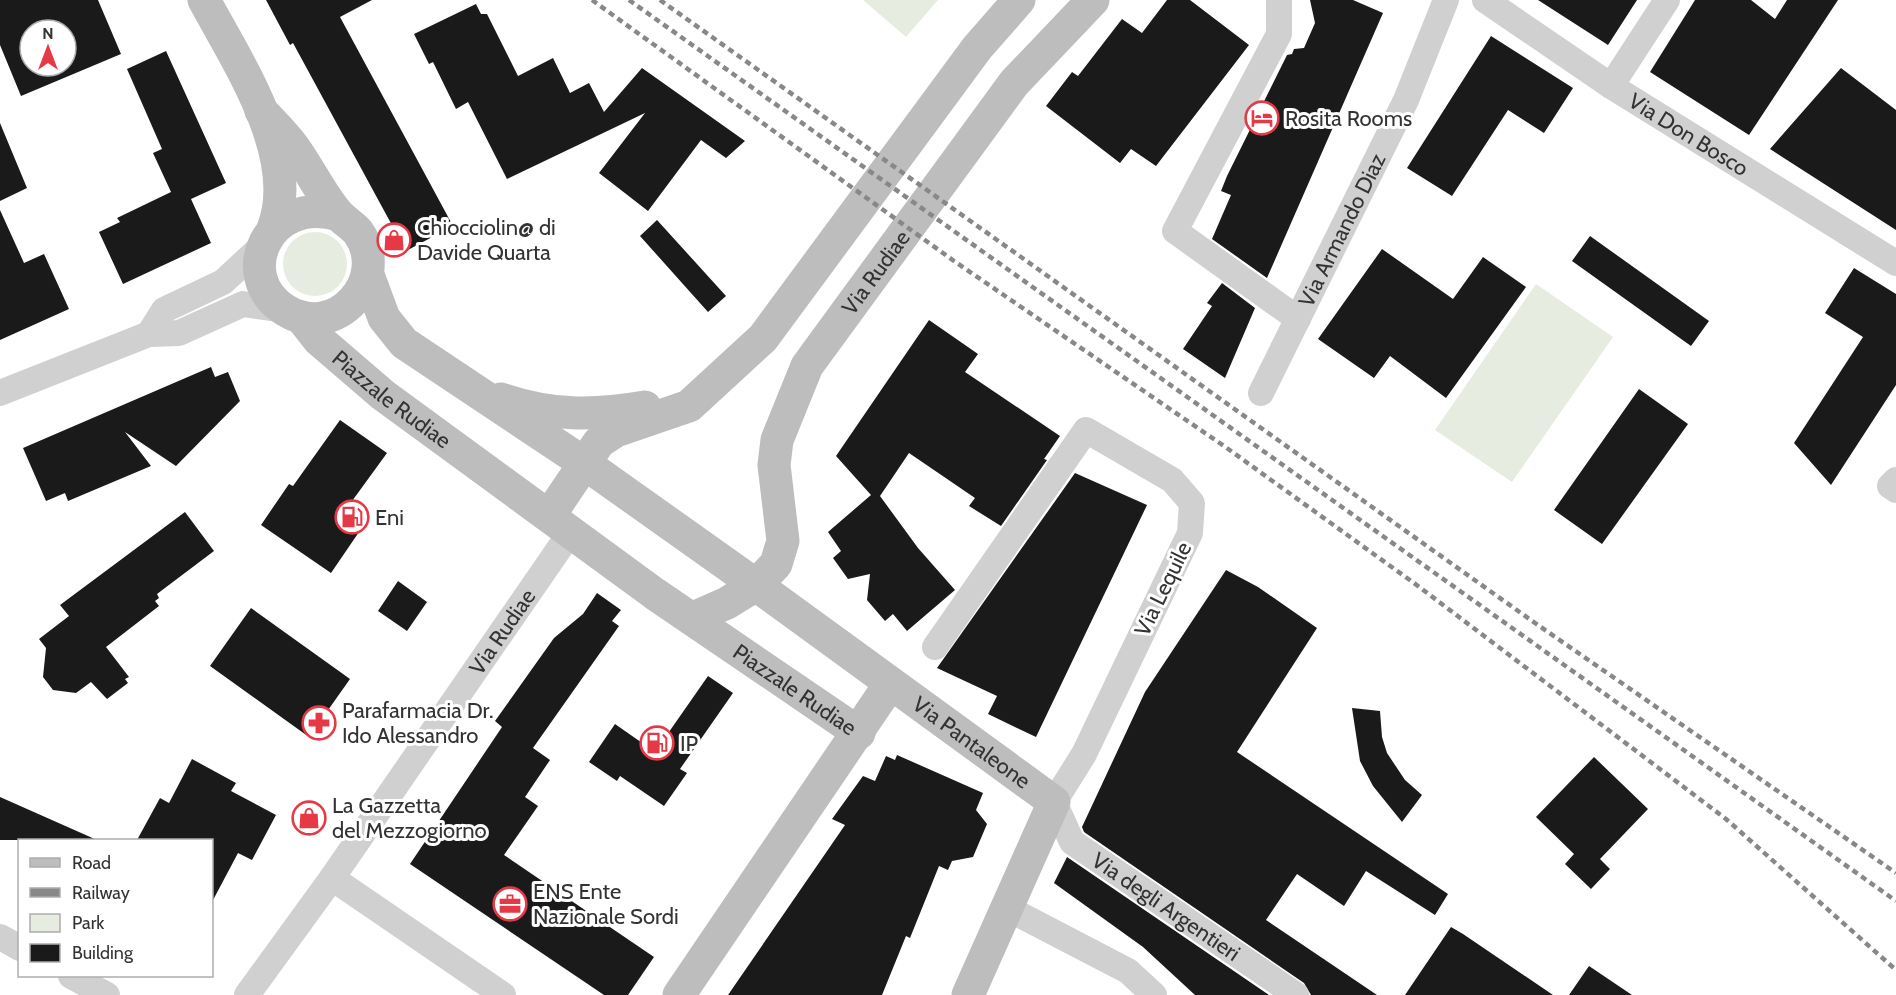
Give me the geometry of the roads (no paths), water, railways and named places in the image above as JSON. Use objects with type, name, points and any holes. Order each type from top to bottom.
[{"type":"main road","name":"Piazzale Rudiae","points":[[204,0],[261,111],[280,185],[281,201],[260,263],[263,281],[271,297],[293,314],[372,387],[560,525],[859,733],[890,684],[756,585],[584,463],[404,344],[384,318],[368,275]]},
{"type":"main road","points":[[560,525],[584,463],[599,442],[616,431],[689,406],[763,338],[977,48],[1019,0]]},
{"type":"main road","name":"Via Rudiae","points":[[756,585],[776,564],[783,541],[774,465],[776,449],[786,414],[807,366],[1014,83],[1093,0]]},
{"type":"main road","name":"Piazzale Rudiae","points":[[261,111],[294,147],[339,215],[353,226],[364,240],[369,257],[368,275],[359,295],[344,311],[323,318],[293,314]]},
{"type":"main road","points":[[268,237],[286,218],[304,211],[322,210],[339,215]]},
{"type":"main road","points":[[465,386],[519,405],[570,414],[612,413],[652,405],[712,386]]},
{"type":"main road","points":[[693,618],[727,603],[756,585]]},
{"type":"main road","name":"Via Pantaleone","points":[[890,684],[1054,802]]},
{"type":"main road","points":[[679,995],[859,733]]},
{"type":"main road","name":"Via Lequile","points":[[968,995],[1005,907],[1054,802]]},
{"type":"street","points":[[1279,0],[1279,34],[1175,231],[1298,319]]},
{"type":"street","name":"Via Armando Diaz","points":[[1260,393],[1406,100],[1446,0]]},
{"type":"street","name":"Via Don Bosco","points":[[1485,0],[1611,86],[1896,263]]},
{"type":"street","points":[[1611,86],[1667,0]]},
{"type":"street","points":[[149,334],[164,310],[223,282],[268,237]]},
{"type":"street","points":[[0,393],[149,334],[179,333],[243,304],[293,314]]},
{"type":"street","name":"Via Lequile","points":[[935,647],[1086,430],[1172,480],[1192,503],[1190,533],[1084,753],[1054,802]]},
{"type":"street","points":[[1896,480],[1890,486],[1896,490]]},
{"type":"street","name":"Via Rudiae","points":[[247,995],[332,878],[560,525]]},
{"type":"street","name":"Via degli Argentieri","points":[[1054,802],[1072,842],[1296,995]]},
{"type":"street","points":[[332,878],[502,995]]},
{"type":"street","points":[[1005,907],[1128,972],[1154,995]]},
{"type":"street","points":[[0,937],[18,947]]},
{"type":"street","points":[[75,977],[107,995]]},
{"type":"railway","points":[[592,0],[954,261],[1224,446],[1418,586],[1726,819],[1896,970]]},
{"type":"railway","points":[[629,0],[1896,901]]},
{"type":"railway","points":[[660,0],[1535,623],[1896,873]]},
{"type":"place","name":"Rosita Rooms","points":[[1262,118]]},
{"type":"place","name":"Chiocciolin@ di Davide Quarta","points":[[394,240]]},
{"type":"place","name":"Eni","points":[[352,517]]},
{"type":"place","name":"Parafarmacia Dr. Ido Alessandro","points":[[319,723]]},
{"type":"place","name":"IP","points":[[657,743]]},
{"type":"place","name":"La Gazzetta del Mezzogiorno","points":[[309,818]]},
{"type":"place","name":"ENS Ente Nazionale Sordi","points":[[510,904]]}]
